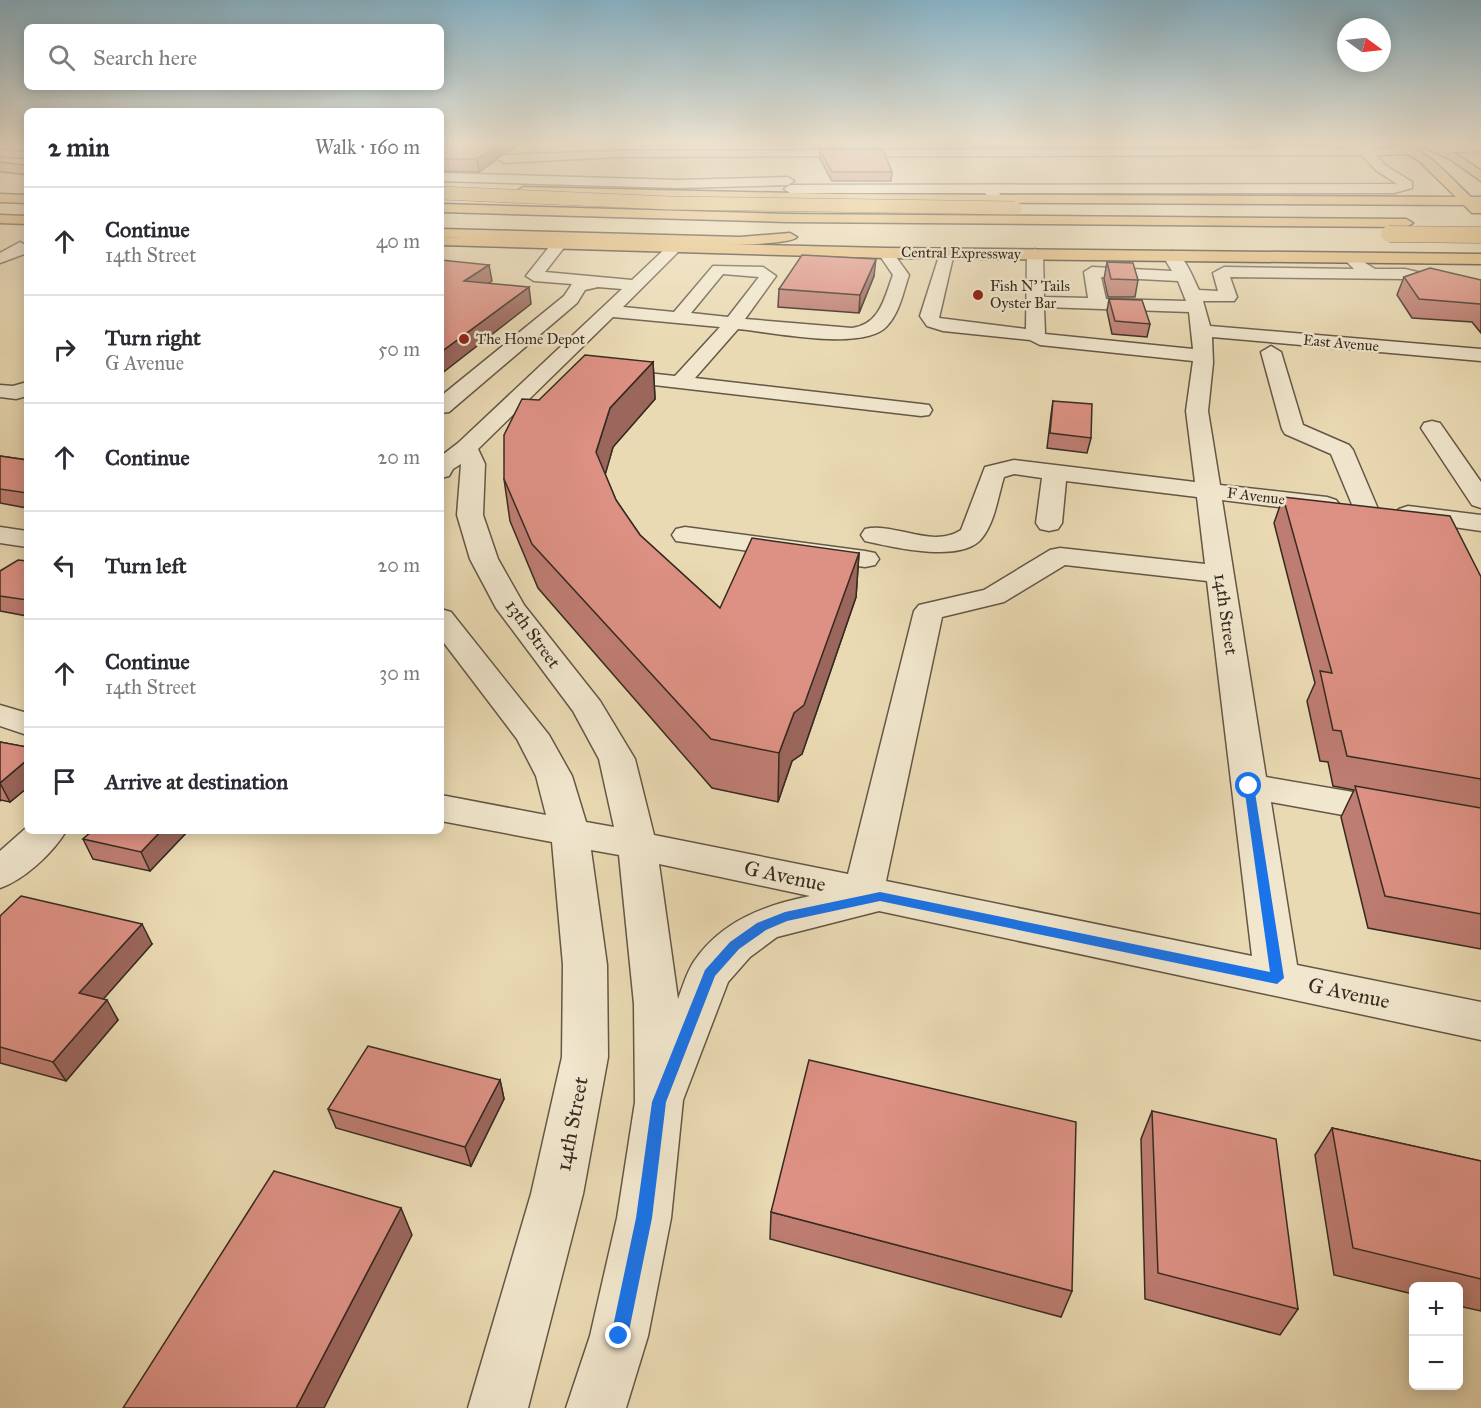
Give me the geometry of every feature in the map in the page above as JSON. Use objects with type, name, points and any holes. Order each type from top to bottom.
[{"type":"main road","name":"Central Expressway","points":[[500,210],[787,218],[1481,223]]},
{"type":"main road","points":[[1077,210],[1196,213],[1298,222]]},
{"type":"main road","points":[[1418,210],[1447,218],[1473,240],[1474,245],[1450,259]]},
{"type":"main road","points":[[0,219],[24,220]]},
{"type":"main road","name":"Central Expressway","points":[[444,221],[860,232],[1481,235]]},
{"type":"main road","points":[[838,234],[860,232]]},
{"type":"main road","points":[[444,233],[740,241],[817,236]]},
{"type":"main road","name":"Central Expressway","points":[[444,241],[886,253],[1481,259]]},
{"type":"street","points":[[4,238],[24,229]]},
{"type":"street","points":[[4,238],[24,245]]},
{"type":"street","points":[[0,254],[24,245]]},
{"type":"street","points":[[558,245],[534,276],[636,285]]},
{"type":"street","points":[[0,258],[22,250],[24,247]]},
{"type":"street","points":[[444,463],[454,446],[608,311],[674,248]]},
{"type":"street","points":[[608,311],[852,334],[870,333],[879,328],[900,274],[886,253]]},
{"type":"street","points":[[946,253],[929,316],[933,322],[943,326],[1035,335],[1040,339],[1054,341],[1203,356]]},
{"type":"street","points":[[1035,254],[1037,302],[1035,335]]},
{"type":"street","name":"14th Street","points":[[1171,256],[1192,293],[1201,331],[1203,356],[1197,411],[1277,978]]},
{"type":"street","points":[[1251,256],[1270,272]]},
{"type":"street","points":[[1350,258],[1371,273]]},
{"type":"street","points":[[678,318],[719,269],[763,272],[768,276],[733,323],[680,383]]},
{"type":"street","points":[[1098,304],[1092,272],[1095,271],[1192,293],[1228,297],[1222,272],[1406,274],[1481,292]]},
{"type":"street","points":[[444,405],[571,299],[579,286],[598,282]]},
{"type":"street","points":[[1037,302],[1098,304],[1192,293]]},
{"type":"street","name":"East Avenue","points":[[1201,331],[1267,344],[1481,356]]},
{"type":"street","points":[[1267,344],[1294,359]]},
{"type":"street","points":[[1267,344],[1293,429],[1341,450],[1365,509]]},
{"type":"street","points":[[598,374],[921,410]]},
{"type":"street","points":[[1432,428],[1481,500]]},
{"type":"street","name":"13th Street","points":[[454,446],[473,464],[470,515],[484,559],[511,608],[588,708],[616,759],[636,845]]},
{"type":"street","name":"F Avenue","points":[[685,535],[870,547],[957,543],[971,534],[993,472],[1014,467],[1481,523]]},
{"type":"street","points":[[1049,523],[1055,472]]},
{"type":"street","points":[[0,535],[24,539]]},
{"type":"street","points":[[659,1102],[710,973],[735,945],[762,926],[785,917],[871,895],[929,611],[994,596],[1060,556],[1220,574]]},
{"type":"street","points":[[444,622],[479,670],[532,735],[554,776],[570,832]]},
{"type":"street","points":[[0,715],[24,723]]},
{"type":"street","points":[[1249,786],[1481,827]]},
{"type":"street","name":"G Avenue","points":[[444,809],[636,845],[1481,1020]]},
{"type":"street","name":"14th Street","points":[[498,1408],[557,1194],[585,1057],[585,965],[570,832]]},
{"type":"street","points":[[0,873],[44,834]]},
{"type":"street","points":[[596,1408],[619,1336],[644,1218],[659,1102],[656,1004],[636,845]]},
{"type":"building","points":[[802,255],[876,259],[860,295],[779,289]]},
{"type":"building","points":[[444,260],[489,265],[464,281],[529,287],[444,350]]},
{"type":"building","points":[[1107,262],[1133,263],[1138,280],[1111,279]]},
{"type":"building","points":[[1430,268],[1481,280],[1481,305],[1419,299],[1404,277]]},
{"type":"building","points":[[1109,299],[1142,300],[1150,324],[1115,321]]},
{"type":"building","points":[[585,355],[653,362],[610,408],[596,452],[616,500],[640,535],[720,608],[752,538],[859,553],[804,705],[794,713],[779,753],[711,739],[532,544],[504,479],[504,435],[522,399],[539,400]]},
{"type":"building","points":[[1053,401],[1092,404],[1091,438],[1050,433]]},
{"type":"building","points":[[0,456],[24,460],[24,493],[0,489]]},
{"type":"building","points":[[1283,497],[1450,516],[1481,577],[1481,779],[1347,756],[1341,731],[1333,730],[1320,671],[1332,673]]},
{"type":"building","points":[[18,560],[24,561],[24,600],[0,596],[0,571]]},
{"type":"building","points":[[0,742],[24,746],[24,763],[0,783]]},
{"type":"building","points":[[1355,786],[1481,808],[1481,914],[1385,896]]},
{"type":"building","points":[[89,834],[158,834],[141,852],[83,839]]},
{"type":"building","points":[[21,896],[142,924],[79,993],[107,1000],[53,1062],[0,1047],[0,916]]},
{"type":"building","points":[[368,1046],[500,1080],[465,1147],[328,1109]]},
{"type":"building","points":[[809,1060],[1076,1122],[1072,1291],[771,1212]]},
{"type":"building","points":[[1152,1111],[1276,1139],[1298,1309],[1158,1273]]},
{"type":"building","points":[[1332,1128],[1481,1161],[1481,1279],[1353,1248]]},
{"type":"building","points":[[274,1171],[401,1208],[296,1408],[123,1408]]},
{"type":"place","name":"Fish N' Tails Oyster Bar","points":[[978,295]]},
{"type":"place","name":"The Home Depot","points":[[464,339]]},
{"type":"route","points":[[619,1336],[644,1218],[659,1102],[710,973],[735,945],[762,926],[785,917],[880,897],[1277,978],[1249,786]]}]
